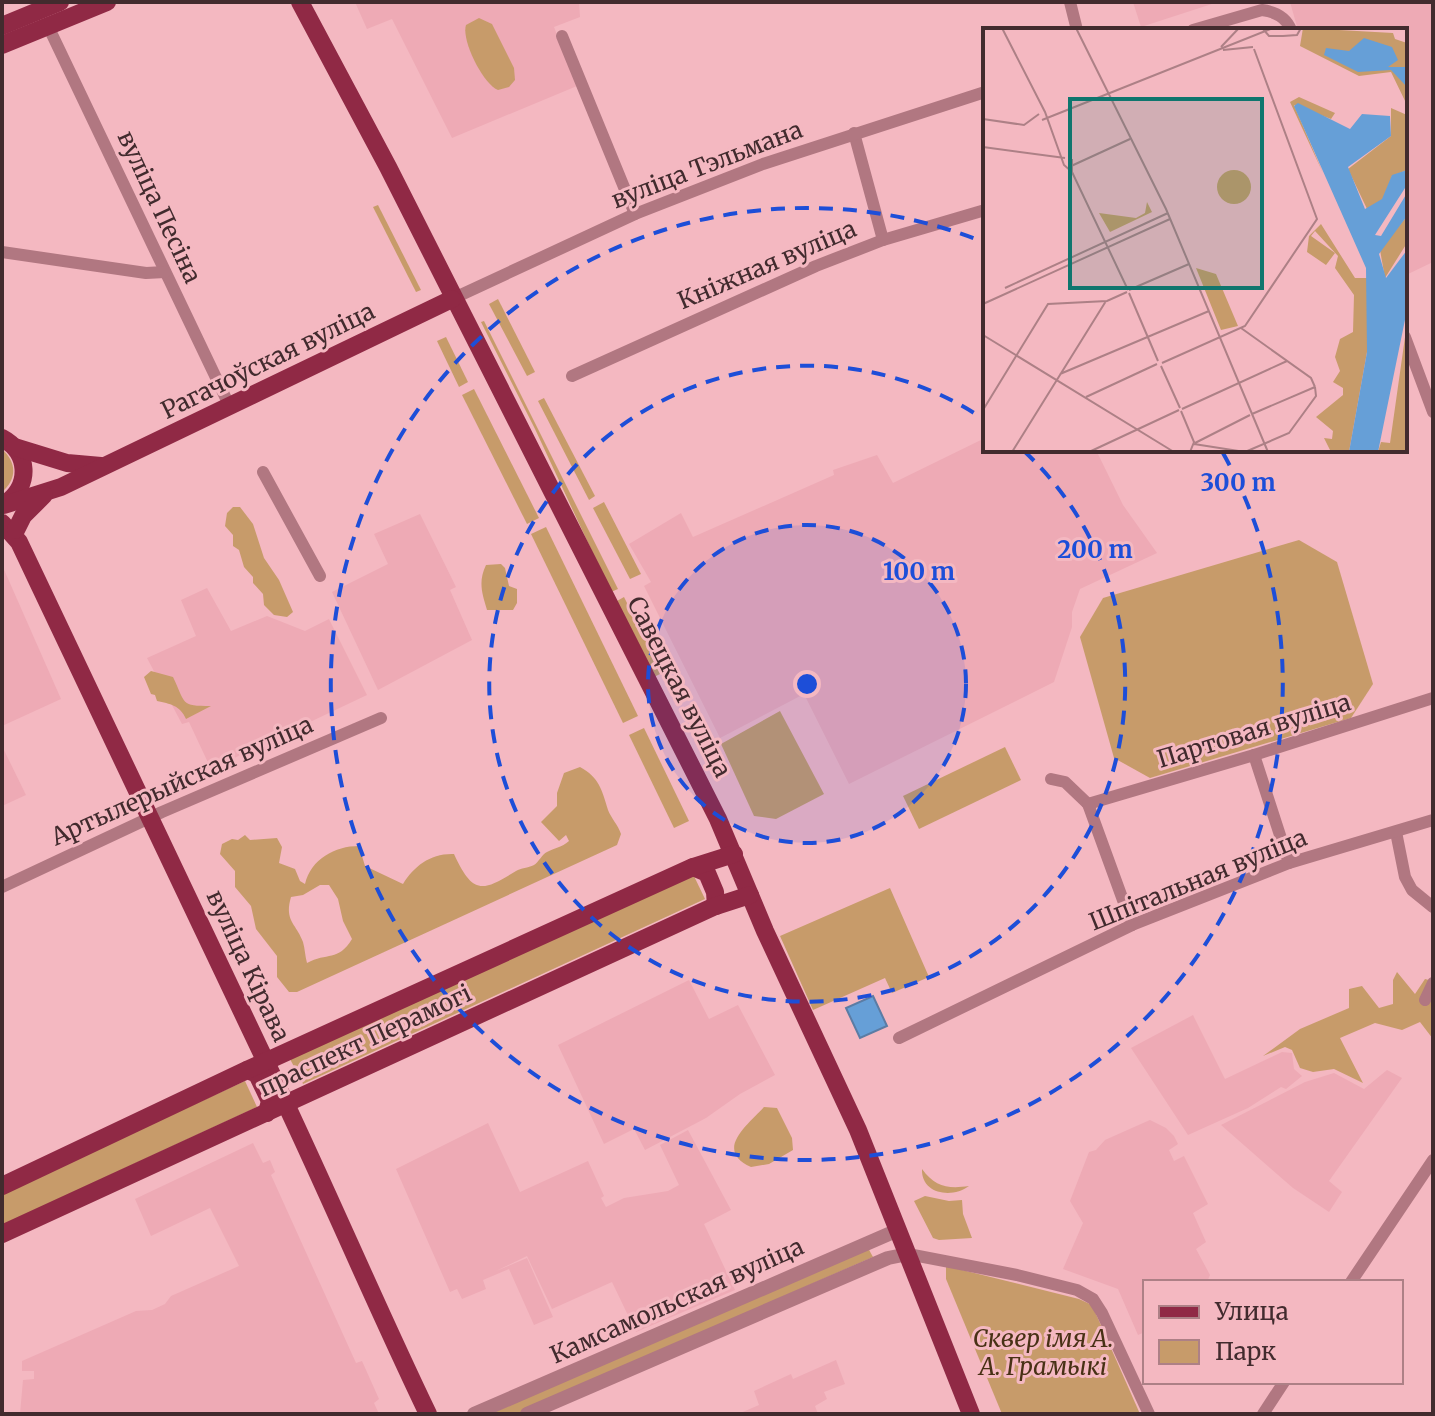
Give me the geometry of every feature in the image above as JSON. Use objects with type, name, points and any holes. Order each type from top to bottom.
[{"type":"main road","points":[[2,26],[60,2]]},
{"type":"main road","points":[[2,45],[38,13],[107,2]]},
{"type":"main road","name":"Савецкая вуліца","points":[[300,2],[388,167],[452,299],[609,600],[734,854],[858,1130],[971,1414]]},
{"type":"main road","name":"Рагачоўская вуліца","points":[[12,514],[46,493],[452,299]]},
{"type":"main road","points":[[8,442],[67,463],[104,466]]},
{"type":"main road","points":[[8,442],[20,454],[25,472],[12,514],[23,516],[46,493]]},
{"type":"main road","name":"вуліца Кірава","points":[[12,514],[150,817],[266,1061],[295,1101],[372,1298],[428,1414]]},
{"type":"main road","name":"праспект Перамогі","points":[[2,1186],[266,1061],[693,867],[734,854]]},
{"type":"main road","points":[[693,867],[707,873],[715,892],[716,906]]},
{"type":"main road","name":"праспект Перамогі","points":[[2,1234],[716,906],[750,895]]},
{"type":"main road","points":[[285,1054],[282,1071],[296,1095],[295,1101]]},
{"type":"main road","points":[[247,1070],[257,1074],[270,1101],[267,1113]]},
{"type":"street","points":[[1070,2],[1076,28]]},
{"type":"street","points":[[1200,28],[1262,10],[1284,18],[1290,28]]},
{"type":"street","name":"вуліца Песіна","points":[[38,13],[230,407]]},
{"type":"street","points":[[562,36],[635,214]]},
{"type":"street","name":"вуліца Тэльмана","points":[[452,299],[635,214],[763,164],[983,93]]},
{"type":"street","points":[[854,133],[883,240]]},
{"type":"street","name":"Кніжная вуліца","points":[[572,376],[781,281],[883,240],[983,211]]},
{"type":"street","points":[[2,252],[146,273],[165,272]]},
{"type":"street","points":[[1407,342],[1433,412]]},
{"type":"street","points":[[263,472],[320,576]]},
{"type":"street","name":"Партовая вуліца","points":[[1088,804],[1433,698]]},
{"type":"street","name":"Артылерыйская вуліца","points":[[2,887],[150,817],[381,718]]},
{"type":"street","points":[[1254,755],[1289,863]]},
{"type":"street","points":[[1051,779],[1065,782],[1088,804],[1132,925]]},
{"type":"street","name":"Шпітальная вуліца","points":[[899,1038],[1132,925],[1289,863],[1433,820]]},
{"type":"street","points":[[1396,832],[1405,877],[1412,890],[1433,907]]},
{"type":"street","points":[[1425,1000],[1433,983]]},
{"type":"street","points":[[1352,1280],[1433,1160]]},
{"type":"street","points":[[898,1230],[914,1248],[934,1259]]},
{"type":"street","name":"Камсамольская вуліца","points":[[474,1414],[898,1230]]},
{"type":"street","points":[[870,1242],[879,1262]]},
{"type":"street","points":[[908,1254],[1050,1282],[1077,1290],[1093,1299],[1149,1414]]},
{"type":"street","name":"Камсамольская вуліца","points":[[527,1414],[879,1262],[908,1254]]},
{"type":"street","points":[[628,1347],[638,1367]]},
{"type":"street","points":[[1263,1414],[1283,1384]]},
{"type":"shaded area","points":[[355,2],[579,2],[580,17],[554,27],[577,86],[452,138],[392,19],[367,29]]},
{"type":"shaded area","points":[[1133,2],[1218,2],[1141,27]]},
{"type":"shaded area","points":[[1290,2],[1433,2],[1433,262],[1407,275],[1407,28],[1297,28]]},
{"type":"shaded area","points":[[983,439],[983,452],[1097,452],[1123,505],[1157,553],[1080,589],[1072,612],[1072,627],[1054,682],[849,784],[804,694],[720,738],[644,586],[651,582],[629,544],[681,513],[693,537],[834,475],[833,470],[877,455],[893,483]]},
{"type":"shaded area","points":[[420,514],[456,587],[450,590],[472,640],[378,690],[332,592],[388,564],[374,534]]},
{"type":"shaded area","points":[[2,565],[61,699],[2,726]]},
{"type":"shaded area","points":[[207,588],[231,631],[267,616],[305,631],[329,619],[367,695],[211,769],[189,722],[182,724],[147,658],[196,636],[181,600]]},
{"type":"shaded area","points":[[2,746],[26,795],[2,806]]},
{"type":"shaded area","points":[[689,980],[709,1019],[738,1005],[775,1075],[706,1118],[645,1150],[634,1129],[604,1144],[558,1045]]},
{"type":"shaded area","points":[[1193,1015],[1225,1079],[1282,1052],[1292,1053],[1294,1069],[1302,1076],[1286,1089],[1281,1087],[1248,1108],[1188,1135],[1131,1048]]},
{"type":"shaded area","points":[[1387,1070],[1402,1078],[1329,1181],[1342,1192],[1329,1212],[1293,1188],[1221,1125],[1305,1082],[1334,1073],[1364,1089]]},
{"type":"shaded area","points":[[1150,1120],[1166,1128],[1178,1144],[1169,1150],[1174,1161],[1184,1156],[1208,1204],[1193,1213],[1206,1242],[1196,1249],[1210,1275],[1208,1280],[1143,1280],[1143,1333],[1138,1335],[1118,1289],[1063,1269],[1083,1223],[1070,1201],[1089,1152],[1096,1150],[1105,1140]]},
{"type":"shaded area","points":[[488,1123],[520,1192],[588,1161],[606,1207],[624,1198],[668,1191],[679,1185],[660,1145],[688,1130],[731,1210],[704,1224],[735,1290],[636,1332],[612,1282],[552,1309],[527,1256],[496,1271],[527,1258],[553,1317],[534,1325],[509,1269],[483,1280],[486,1289],[462,1299],[457,1289],[450,1292],[396,1169]]},
{"type":"shaded area","points":[[253,1143],[263,1163],[270,1160],[275,1172],[271,1175],[356,1363],[362,1361],[379,1399],[374,1403],[379,1414],[20,1414],[23,1380],[34,1379],[34,1371],[22,1371],[22,1361],[136,1311],[152,1310],[165,1304],[171,1296],[239,1266],[210,1208],[151,1236],[135,1199]]},
{"type":"shaded area","points":[[836,1360],[845,1384],[824,1392],[827,1399],[815,1406],[818,1414],[738,1414],[759,1405],[754,1391],[791,1374],[793,1379]]},
{"type":"green space","points":[[479,18],[492,24],[514,68],[515,80],[509,87],[498,90],[492,86],[470,51],[466,25]]},
{"type":"green space","points":[[378,205],[421,290],[416,292],[373,207]]},
{"type":"green space","points":[[498,299],[535,372],[527,376],[489,304]]},
{"type":"green space","points":[[484,321],[618,589],[611,592],[481,322]]},
{"type":"green space","points":[[446,337],[468,382],[459,387],[437,341]]},
{"type":"green space","points":[[474,389],[539,518],[527,524],[462,395]]},
{"type":"green space","points":[[544,398],[595,496],[589,500],[538,401]]},
{"type":"green space","points":[[2,449],[13,465],[13,476],[2,492]]},
{"type":"green space","points":[[604,502],[641,574],[630,579],[593,508]]},
{"type":"green space","points":[[233,507],[240,507],[253,524],[264,558],[279,580],[293,612],[287,617],[274,615],[264,605],[263,594],[244,567],[239,550],[233,546],[233,535],[225,526],[227,513]]},
{"type":"green space","points":[[546,527],[638,716],[623,723],[531,534]]},
{"type":"green space","points":[[1299,540],[1337,562],[1373,684],[1351,718],[1150,778],[1114,758],[1080,637],[1103,598]]},
{"type":"green space","points":[[501,564],[509,586],[517,589],[517,603],[513,610],[487,610],[482,577],[486,565]]},
{"type":"green space","points":[[624,597],[662,673],[654,677],[617,601]]},
{"type":"green space","points":[[151,671],[173,677],[185,702],[211,706],[186,719],[178,708],[157,701],[151,694],[144,677]]},
{"type":"green space","points":[[780,711],[824,794],[776,819],[754,816],[721,744]]},
{"type":"green space","points":[[644,728],[689,821],[674,828],[629,735]]},
{"type":"green space","points":[[1005,747],[1021,780],[919,829],[903,796]]},
{"type":"green space","points":[[580,767],[596,780],[621,834],[617,845],[297,992],[289,992],[277,977],[277,956],[256,929],[251,906],[235,887],[235,871],[220,854],[222,844],[245,835],[250,840],[277,838],[282,847],[279,863],[295,869],[300,881],[305,884],[318,861],[325,856],[341,848],[359,846],[365,866],[403,884],[424,862],[454,854],[473,883],[486,886],[534,865],[545,853],[569,841],[566,835],[559,841],[541,822],[557,806],[557,793],[564,773]],"holes":[[[320,885],[329,885],[338,899],[343,921],[352,939],[337,954],[307,963],[303,942],[290,917],[291,897],[303,895]]]},
{"type":"green space","points":[[693,874],[705,899],[303,1084],[289,1057]]},
{"type":"green space","points":[[890,888],[929,977],[892,993],[885,978],[813,1010],[780,936]]},
{"type":"green space","points":[[1397,972],[1415,994],[1425,979],[1433,981],[1433,1039],[1420,1022],[1402,1030],[1375,1023],[1340,1038],[1363,1083],[1334,1069],[1313,1072],[1300,1068],[1292,1050],[1285,1047],[1263,1056],[1300,1029],[1349,1008],[1349,989],[1362,986],[1379,1008],[1393,1004],[1393,980]]},
{"type":"green space","points":[[245,1081],[257,1107],[2,1225],[2,1193]]},
{"type":"green space","points":[[764,1107],[777,1108],[792,1138],[793,1150],[769,1164],[751,1167],[740,1160],[734,1145],[743,1129]]},
{"type":"green space","points":[[922,1169],[942,1185],[969,1186],[954,1192],[939,1192],[927,1184]]},
{"type":"green space","points":[[925,1196],[962,1200],[963,1214],[972,1238],[933,1238],[914,1201]]},
{"type":"green space","points":[[868,1248],[873,1257],[516,1414],[490,1414]]},
{"type":"green space","name":"Сквер імя А. А. Грамыкі","points":[[946,1266],[1079,1299],[1092,1305],[1140,1414],[1002,1414],[946,1279]]},
{"type":"water","points":[[873,996],[887,1026],[860,1038],[846,1008]]}]
